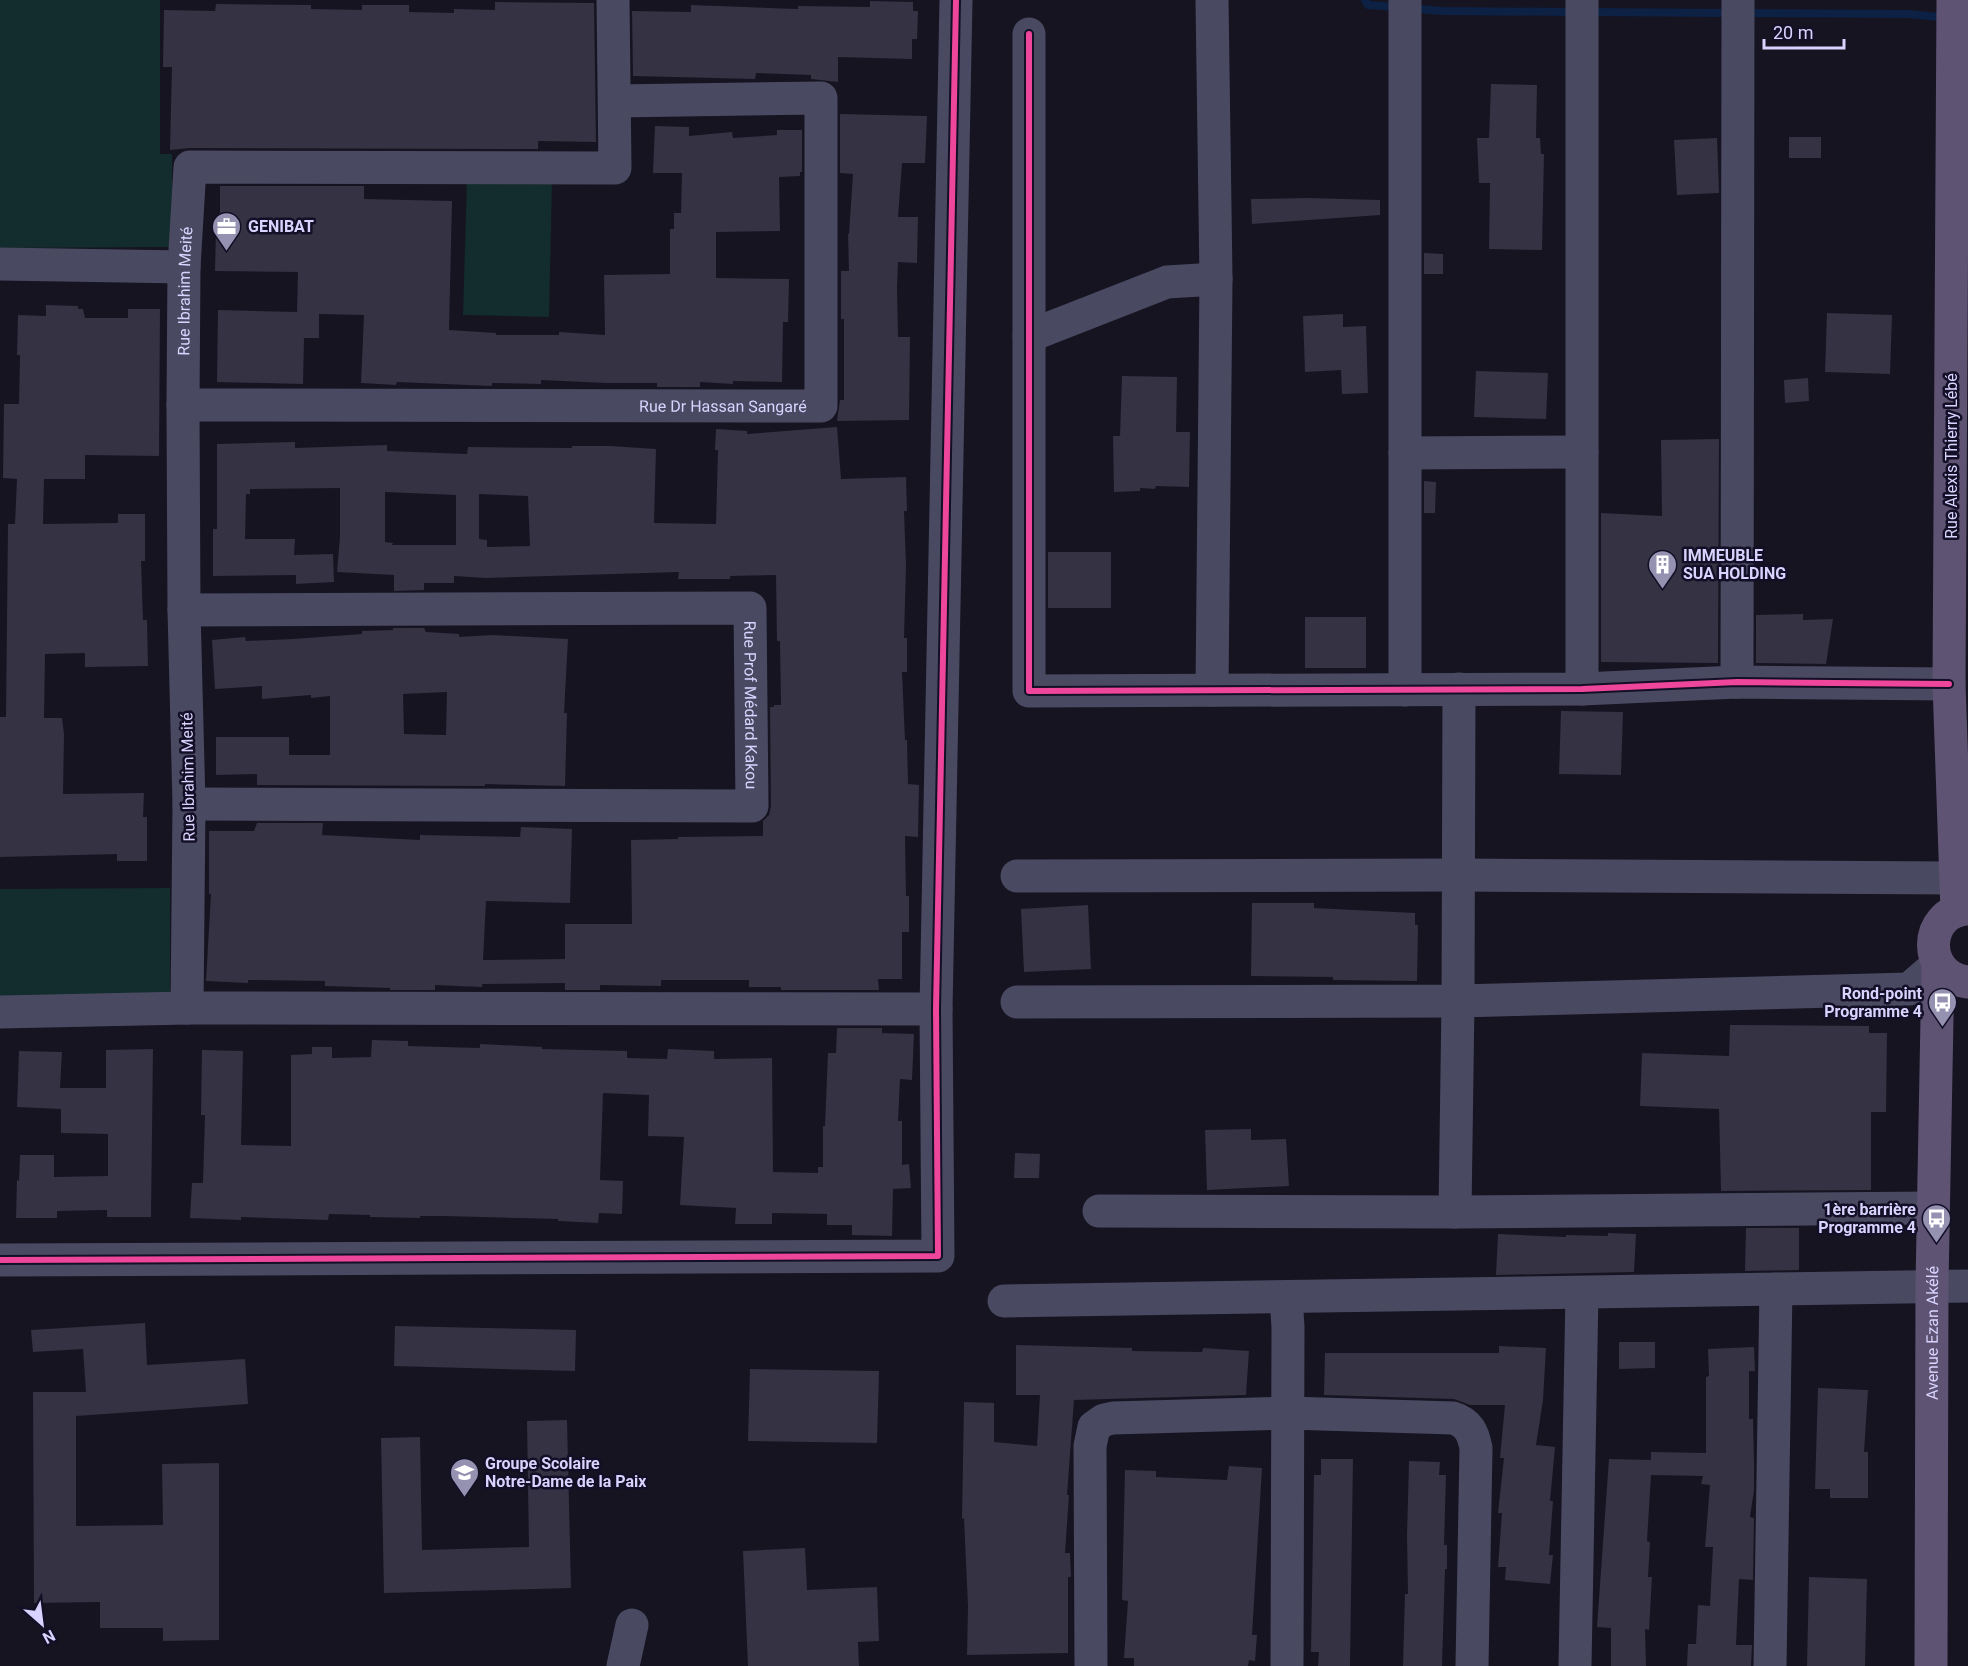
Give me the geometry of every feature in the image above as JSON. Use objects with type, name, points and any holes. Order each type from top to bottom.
[{"type":"main road","name":"Rue Alexis Thierry Lébé","points":[[1953,0],[1949,684],[1955,878],[1962,910]]},
{"type":"main road","name":"Avenue Ezan Akélé","points":[[1931,1666],[1932,1285],[1938,964],[1933,941],[1936,930],[1943,920],[1962,910]]},
{"type":"main road","points":[[1938,964],[1945,973],[1955,979],[1968,982]]},
{"type":"street","name":"Rue Ibrahim Meité","points":[[187,1008],[189,804],[184,610],[183,405],[184,267],[190,167],[615,168],[613,0]]},
{"type":"street","points":[[0,1260],[938,1256],[936,1010],[956,0]]},
{"type":"street","points":[[1212,0],[1216,279],[1212,690]]},
{"type":"street","points":[[1405,0],[1405,690]]},
{"type":"street","points":[[1582,0],[1582,689]]},
{"type":"street","points":[[1737,0],[1737,682]]},
{"type":"street","points":[[1029,34],[1029,691],[1582,689],[1737,682],[1949,684]]},
{"type":"street","name":"Rue Dr Hassan Sangaré","points":[[183,405],[820,406],[821,98],[615,101]]},
{"type":"street","points":[[0,264],[184,267]]},
{"type":"street","points":[[1029,336],[1167,282],[1216,279]]},
{"type":"street","points":[[1405,453],[1582,452]]},
{"type":"street","name":"Rue Prof Médard Kakou","points":[[184,610],[750,608],[752,806],[189,804]]},
{"type":"street","points":[[1455,1212],[1459,690]]},
{"type":"street","points":[[1017,876],[1458,875],[1955,878]]},
{"type":"street","points":[[1017,1002],[1458,1001],[1909,988],[1938,964]]},
{"type":"street","points":[[0,1012],[187,1008],[936,1010]]},
{"type":"street","points":[[1099,1211],[1455,1212],[1934,1208]]},
{"type":"street","points":[[1004,1301],[1968,1286]]},
{"type":"street","points":[[1770,1666],[1776,1289]]},
{"type":"street","points":[[1575,1666],[1582,1293]]},
{"type":"street","points":[[1286,1297],[1288,1327],[1287,1666]]},
{"type":"street","points":[[1091,1666],[1090,1446],[1094,1427],[1104,1420],[1113,1418],[1288,1413],[1453,1418],[1469,1426],[1476,1448],[1472,1666]]},
{"type":"street","points":[[622,1666],[632,1625]]},
{"type":"green space","points":[[0,0],[160,0],[160,154],[172,154],[172,247],[0,248]]},
{"type":"green space","points":[[467,180],[552,182],[549,317],[463,315]]},
{"type":"green space","points":[[170,888],[170,995],[0,996],[0,889]]},
{"type":"building","points":[[870,1],[913,2],[913,11],[918,11],[917,39],[912,39],[912,59],[838,57],[838,82],[811,79],[811,75],[756,73],[755,79],[633,76],[632,11],[691,12],[691,5],[798,9],[798,6],[870,7]]},
{"type":"building","points":[[495,2],[594,3],[596,142],[538,141],[538,149],[190,148],[170,150],[172,67],[163,67],[164,10],[215,11],[216,4],[311,5],[311,9],[362,10],[362,5],[409,5],[409,12],[454,13],[454,9],[495,10]]},
{"type":"building","points":[[1491,84],[1537,85],[1536,138],[1540,138],[1541,154],[1544,154],[1542,250],[1489,249],[1490,183],[1479,183],[1477,138],[1489,138]]},
{"type":"building","points":[[840,114],[927,116],[925,163],[902,163],[898,217],[918,217],[917,263],[898,262],[898,337],[910,337],[909,420],[837,421],[840,400],[844,400],[844,319],[841,319],[841,271],[849,271],[848,234],[853,174],[840,173]]},
{"type":"building","points":[[655,126],[689,127],[689,136],[732,132],[733,138],[777,135],[777,130],[802,130],[802,172],[800,176],[779,177],[780,231],[716,232],[716,278],[789,279],[788,322],[783,322],[782,382],[733,381],[733,384],[700,382],[700,387],[657,387],[657,383],[541,380],[541,384],[492,383],[492,386],[397,382],[396,385],[361,383],[364,315],[319,314],[319,338],[304,338],[303,384],[217,382],[218,310],[297,312],[298,272],[215,271],[216,229],[220,229],[220,186],[364,186],[364,199],[452,201],[449,330],[496,333],[496,335],[559,335],[559,332],[605,335],[604,275],[670,274],[670,229],[674,229],[674,213],[681,213],[682,173],[653,173]]},
{"type":"building","points":[[1789,137],[1821,137],[1821,158],[1789,158]]},
{"type":"building","points":[[1717,138],[1719,193],[1677,195],[1674,140]]},
{"type":"building","points":[[1251,199],[1380,200],[1380,215],[1252,224]]},
{"type":"building","points":[[1424,253],[1443,254],[1443,274],[1424,274]]},
{"type":"building","points":[[46,305],[78,306],[78,309],[83,309],[85,318],[128,318],[128,309],[160,309],[159,456],[85,455],[85,479],[44,479],[43,524],[118,523],[118,514],[145,514],[145,561],[141,561],[143,620],[147,620],[148,666],[85,667],[85,653],[45,654],[44,718],[62,718],[63,794],[144,793],[143,817],[147,817],[147,861],[117,861],[117,854],[0,857],[0,717],[6,717],[8,524],[15,524],[17,479],[3,478],[4,404],[19,404],[18,315],[46,316]]},
{"type":"building","points":[[1827,313],[1892,315],[1890,374],[1825,372]]},
{"type":"building","points":[[1343,314],[1343,327],[1366,326],[1368,393],[1342,394],[1341,370],[1305,372],[1303,316]]},
{"type":"building","points":[[1476,371],[1548,373],[1546,419],[1474,417]]},
{"type":"building","points":[[1122,376],[1177,377],[1176,432],[1190,432],[1189,487],[1156,486],[1155,489],[1140,488],[1140,491],[1114,492],[1113,436],[1120,436]]},
{"type":"building","points":[[1808,378],[1809,401],[1785,403],[1784,380]]},
{"type":"building","points":[[837,427],[841,479],[906,477],[904,638],[907,638],[907,672],[902,672],[908,784],[919,785],[918,837],[905,836],[909,932],[902,932],[902,979],[878,979],[879,990],[781,990],[781,987],[749,987],[749,980],[661,980],[661,986],[600,985],[600,990],[565,990],[565,983],[482,984],[482,987],[435,985],[435,990],[390,990],[390,988],[325,986],[325,981],[248,980],[248,983],[206,981],[211,894],[209,894],[209,831],[254,831],[257,823],[323,823],[322,835],[420,840],[420,835],[520,837],[521,827],[572,829],[570,903],[486,901],[483,960],[565,959],[565,924],[632,924],[631,840],[763,836],[763,821],[769,815],[771,806],[770,707],[781,705],[776,575],[730,576],[730,579],[678,579],[679,572],[485,578],[454,576],[454,583],[424,583],[424,590],[394,591],[394,575],[337,572],[340,488],[250,489],[250,494],[246,494],[245,539],[295,539],[294,555],[333,554],[334,582],[296,584],[296,575],[213,576],[213,529],[217,529],[217,444],[295,442],[295,448],[387,445],[387,451],[467,454],[468,447],[610,446],[656,449],[654,523],[716,524],[718,450],[715,450],[716,429],[747,431],[747,434]],"holes":[[[385,492],[456,495],[456,545],[392,545],[393,543],[385,542]],[[479,494],[528,496],[530,546],[487,547],[487,540],[479,539]]]},
{"type":"building","name":"IMMEUBLE SUA HOLDING","points":[[1719,439],[1718,663],[1601,662],[1601,513],[1662,516],[1661,440]]},
{"type":"building","points":[[1424,481],[1436,482],[1435,513],[1424,513]]},
{"type":"building","points":[[1048,552],[1111,552],[1111,608],[1048,608]]},
{"type":"building","points":[[1803,614],[1803,620],[1833,619],[1826,664],[1756,663],[1756,615]]},
{"type":"building","points":[[1305,617],[1366,617],[1366,668],[1305,668]]},
{"type":"building","points":[[393,628],[424,628],[426,632],[459,634],[459,637],[493,635],[568,639],[564,713],[567,713],[565,786],[257,785],[257,774],[216,775],[216,737],[289,737],[289,755],[330,755],[330,696],[311,698],[311,695],[262,699],[262,686],[215,689],[212,640],[245,637],[246,641],[293,639],[393,630]],"holes":[[[447,692],[446,735],[404,734],[403,694]]]},
{"type":"building","points":[[1561,711],[1623,712],[1621,775],[1559,774]]},
{"type":"building","points":[[1252,903],[1314,903],[1314,908],[1415,913],[1415,925],[1418,925],[1417,981],[1251,976]]},
{"type":"building","points":[[1088,905],[1091,969],[1024,972],[1021,909]]},
{"type":"building","points":[[1730,1025],[1869,1026],[1869,1033],[1887,1033],[1886,1112],[1871,1112],[1871,1190],[1721,1191],[1719,1109],[1640,1106],[1642,1053],[1729,1056]]},
{"type":"building","points":[[837,1028],[882,1028],[882,1033],[914,1034],[912,1080],[900,1079],[898,1121],[902,1121],[902,1165],[909,1164],[911,1188],[893,1189],[892,1236],[852,1235],[852,1225],[827,1225],[827,1214],[772,1213],[772,1224],[735,1224],[736,1208],[680,1205],[684,1137],[648,1136],[649,1095],[603,1093],[600,1180],[623,1181],[622,1214],[599,1213],[598,1223],[558,1221],[558,1219],[370,1217],[370,1215],[329,1214],[328,1220],[190,1218],[192,1183],[203,1183],[205,1115],[201,1115],[202,1050],[243,1051],[241,1145],[291,1146],[291,1055],[312,1054],[312,1047],[332,1047],[332,1058],[371,1057],[372,1040],[408,1041],[408,1046],[480,1048],[480,1044],[542,1047],[542,1049],[627,1051],[627,1058],[667,1059],[668,1049],[714,1051],[714,1059],[772,1058],[773,1172],[818,1173],[818,1167],[823,1167],[828,1053],[836,1053]]},
{"type":"building","points":[[153,1049],[151,1217],[107,1217],[107,1210],[57,1211],[57,1218],[16,1218],[20,1155],[54,1155],[54,1177],[108,1176],[108,1134],[61,1133],[61,1109],[17,1107],[19,1051],[62,1052],[60,1088],[106,1088],[106,1050]]},
{"type":"building","points":[[1251,1129],[1251,1140],[1286,1139],[1289,1186],[1207,1190],[1205,1130]]},
{"type":"building","points":[[1015,1153],[1040,1154],[1039,1178],[1014,1178]]},
{"type":"building","points":[[1746,1228],[1799,1228],[1799,1270],[1745,1271]]},
{"type":"building","points":[[1608,1233],[1636,1234],[1634,1272],[1496,1275],[1498,1234],[1566,1237],[1566,1235],[1608,1236]]},
{"type":"building","points":[[145,1323],[147,1365],[245,1359],[248,1404],[76,1416],[76,1526],[163,1525],[162,1464],[219,1463],[219,1640],[163,1641],[163,1628],[100,1628],[100,1602],[34,1603],[33,1392],[86,1392],[83,1349],[33,1352],[31,1330]]},
{"type":"building","points":[[395,1326],[576,1330],[575,1371],[394,1366]]},
{"type":"building","points":[[1619,1342],[1655,1342],[1655,1368],[1619,1369]]},
{"type":"building","points":[[1016,1345],[1132,1348],[1132,1351],[1202,1352],[1203,1348],[1249,1351],[1246,1395],[1074,1400],[1065,1553],[1070,1553],[1071,1577],[1068,1577],[1068,1653],[967,1655],[968,1606],[964,1518],[962,1519],[964,1402],[994,1403],[994,1442],[1037,1446],[1040,1395],[1016,1395]]},
{"type":"building","points":[[1499,1346],[1546,1348],[1543,1400],[1536,1445],[1555,1447],[1550,1501],[1553,1501],[1549,1555],[1553,1555],[1550,1584],[1505,1580],[1506,1567],[1498,1567],[1502,1513],[1498,1513],[1504,1458],[1500,1458],[1505,1405],[1470,1405],[1454,1399],[1324,1395],[1325,1353],[1499,1353]]},
{"type":"building","points":[[1754,1347],[1755,1371],[1749,1371],[1749,1419],[1753,1419],[1754,1464],[1754,1490],[1750,1517],[1754,1518],[1753,1580],[1739,1579],[1736,1645],[1752,1645],[1751,1666],[1687,1666],[1688,1644],[1696,1644],[1698,1605],[1710,1606],[1713,1547],[1705,1547],[1710,1485],[1701,1484],[1703,1476],[1651,1475],[1647,1541],[1650,1542],[1648,1577],[1652,1577],[1649,1630],[1645,1629],[1646,1666],[1611,1666],[1611,1628],[1597,1627],[1609,1459],[1651,1460],[1651,1452],[1706,1453],[1708,1349]]},
{"type":"building","points":[[750,1369],[879,1371],[877,1443],[748,1441]]},
{"type":"building","points":[[1818,1388],[1868,1390],[1864,1452],[1868,1452],[1868,1498],[1830,1498],[1830,1489],[1815,1489]]},
{"type":"building","points":[[567,1420],[571,1588],[384,1593],[381,1438],[420,1437],[422,1550],[529,1547],[527,1421]]},
{"type":"building","points":[[1321,1459],[1353,1459],[1350,1666],[1318,1666],[1319,1652],[1311,1652],[1314,1475],[1321,1475]]},
{"type":"building","points":[[1409,1461],[1440,1462],[1439,1475],[1446,1475],[1444,1545],[1447,1545],[1447,1569],[1445,1569],[1442,1666],[1403,1666],[1405,1594],[1408,1594]]},
{"type":"building","points":[[1229,1466],[1262,1468],[1252,1635],[1257,1635],[1255,1661],[1249,1660],[1248,1666],[1134,1666],[1134,1658],[1124,1658],[1128,1601],[1122,1600],[1125,1470],[1156,1471],[1156,1477],[1227,1480]]},
{"type":"building","points":[[805,1548],[807,1590],[877,1587],[879,1641],[858,1642],[859,1666],[748,1666],[743,1551]]},
{"type":"building","points":[[1809,1577],[1867,1579],[1865,1666],[1807,1666]]},
{"type":"waterway","points":[[1365,0],[1368,5],[1398,7]]},
{"type":"waterway","points":[[1411,8],[1441,11],[1575,12]]},
{"type":"waterway","points":[[1588,12],[1731,13]]},
{"type":"waterway","points":[[1744,13],[1910,14],[1947,18]]},
{"type":"cycle path","points":[[0,1260],[938,1256],[936,1009],[956,0]]},
{"type":"cycle path","points":[[1029,34],[1029,691],[1582,689],[1737,682],[1949,684]]},
{"type":"place","name":"GENIBAT","points":[[227,252]]},
{"type":"place","name":"IMMEUBLE SUA HOLDING","points":[[1662,590]]},
{"type":"place","name":"Rond-point Programme 4","points":[[1943,1028]]},
{"type":"place","name":"1ère barrière Programme 4","points":[[1937,1244]]},
{"type":"place","name":"Groupe Scolaire Notre-Dame de la Paix","points":[[464,1498]]}]
